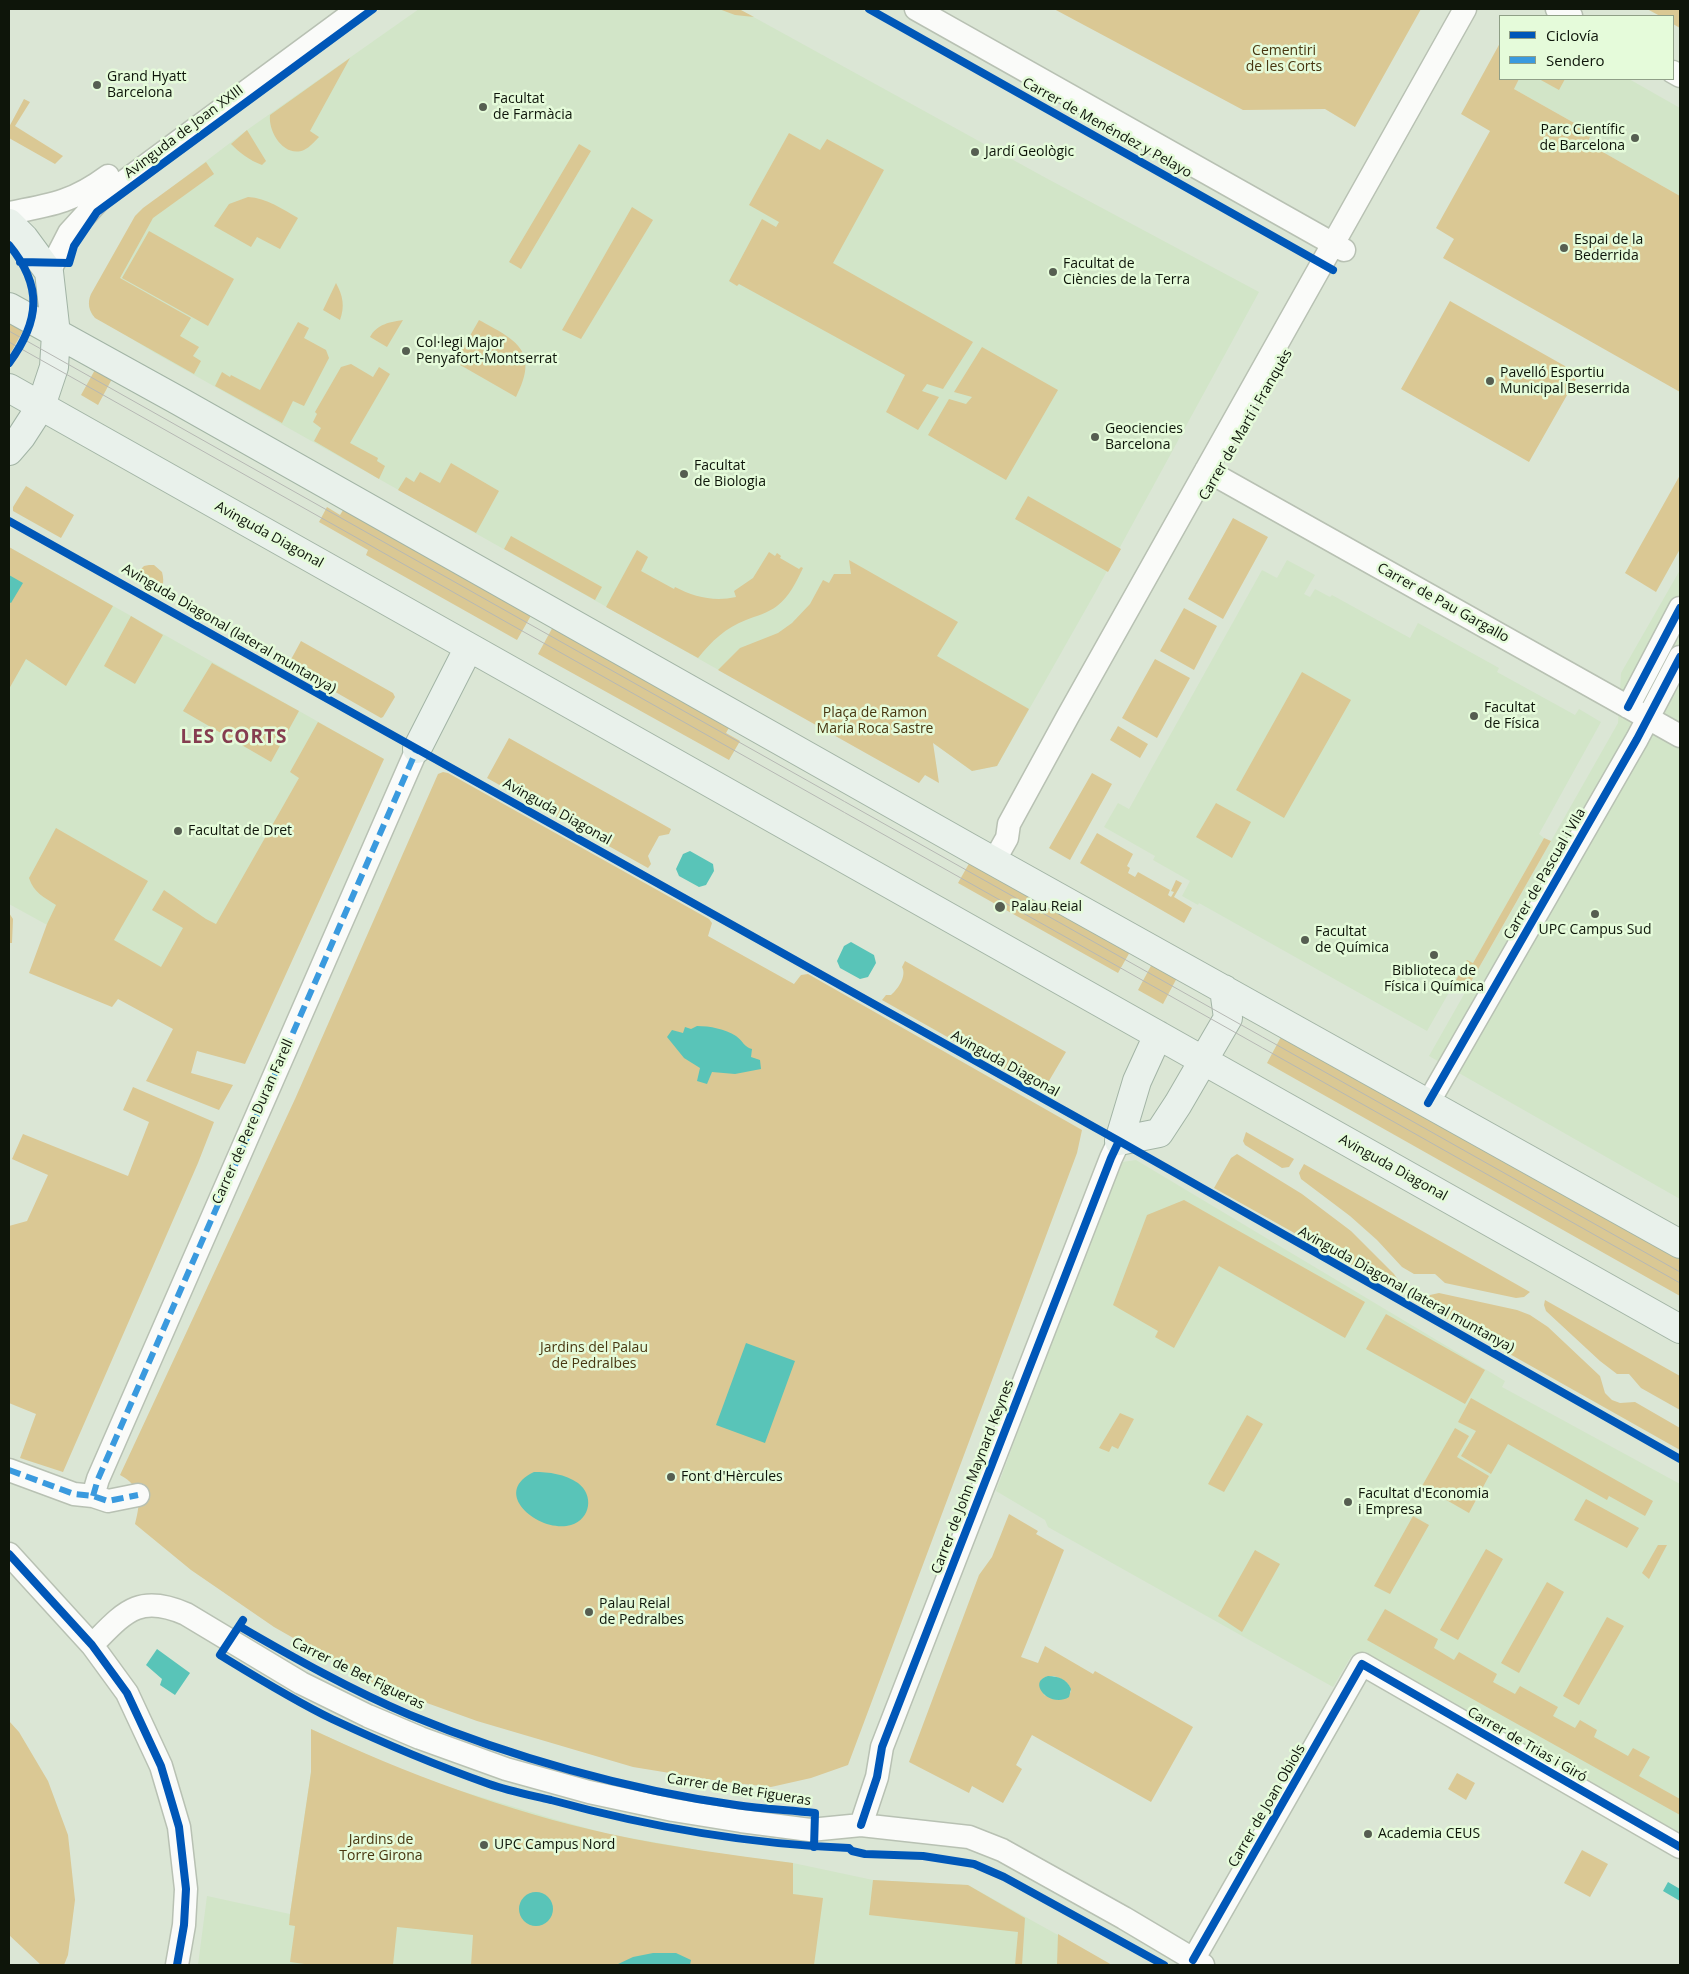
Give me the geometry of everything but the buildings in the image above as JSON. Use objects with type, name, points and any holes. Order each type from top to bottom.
[{"type":"main road","points":[[9,223],[24,238],[49,272],[56,334],[54,367],[40,406],[9,452]]},
{"type":"main road","points":[[9,307],[1680,1244]]},
{"type":"main road","name":"Avinguda Diagonal","points":[[9,388],[1680,1329]]},
{"type":"main road","points":[[417,749],[469,647]]},
{"type":"main road","points":[[1158,1035],[1137,1081],[1119,1141],[1159,1133],[1228,1018],[1224,989]]},
{"type":"street","name":"Avinguda de Joan XXIII","points":[[9,213],[67,200],[89,190],[334,9]]},
{"type":"street","name":"Avinguda de Joan XXIII","points":[[49,272],[69,233],[99,200],[358,9]]},
{"type":"street","name":"Carrer de Menéndez y Pelayo","points":[[916,9],[1338,246]]},
{"type":"street","name":"Carrer de Martí i Franquès","points":[[994,861],[1007,838],[1020,827],[1212,473],[1338,246],[1465,9]]},
{"type":"street","name":"Carrer de Martí i Franquès","points":[[1338,246],[1479,9]]},
{"type":"street","points":[[1557,9],[1569,15]]},
{"type":"street","name":"Carrer de Pau Gargallo","points":[[1212,473],[1680,736]]},
{"type":"street","points":[[1628,707],[1680,608]]},
{"type":"street","name":"Carrer de Pascual i Vila","points":[[1428,1103],[1648,718],[1680,656]]},
{"type":"street","name":"Carrer de Pere Duran Farell","points":[[93,1496],[98,1479],[237,1157],[417,749]]},
{"type":"street","name":"Carrer de John Maynard Keynes","points":[[861,1824],[877,1777],[882,1747],[1119,1141]]},
{"type":"street","points":[[9,1470],[74,1494],[93,1496],[108,1501],[138,1495]]},
{"type":"street","points":[[9,1554],[92,1645],[127,1693],[161,1766],[179,1827],[186,1889],[184,1925],[177,1965]]},
{"type":"street","name":"Carrer de Bet Figueras","points":[[92,1645],[120,1617],[135,1607],[156,1604],[171,1607],[186,1614],[300,1683],[368,1716],[420,1738],[506,1769],[589,1792],[741,1822],[810,1830],[861,1824],[969,1837],[1002,1850],[1124,1918],[1198,1963]]},
{"type":"street","name":"Carrer de Trias i Giró","points":[[1362,1664],[1680,1847]]},
{"type":"street","name":"Carrer de Joan Obiols","points":[[1198,1963],[1362,1664]]},
{"type":"shaded area","points":[[419,9],[739,9],[1046,178],[1259,292],[1095,593],[997,766],[972,771],[932,742],[756,691],[155,353],[92,315],[89,306],[91,295],[138,213],[247,130]]},
{"type":"shaded area","name":"Parc Científic de Barcelona","points":[[1518,80],[1631,80],[1680,108],[1680,196],[1587,143],[1592,133],[1514,89]]},
{"type":"shaded area","name":"Facultat de Dret","points":[[9,547],[384,759],[244,1033],[9,904]]},
{"type":"shaded area","points":[[1287,560],[1315,575],[1304,594],[1310,597],[1315,589],[1330,597],[1332,595],[1410,638],[1418,623],[1499,668],[1497,672],[1575,715],[1579,709],[1601,722],[1539,834],[1544,838],[1473,963],[1467,961],[1427,1031],[1199,903],[1198,905],[1182,896],[1190,881],[1153,860],[1155,856],[1104,827],[1118,803],[1129,809],[1262,570],[1277,578]]},
{"type":"shaded area","name":"UPC Campus Sud","points":[[1680,570],[1680,1199],[1429,1056],[1618,723],[1621,673]]},
{"type":"shaded area","name":"Facultat d'Economia i Empresa","points":[[1136,1160],[1505,1381],[1502,1387],[1680,1484],[1680,1837],[1352,1655],[1333,1687],[1048,1527],[1045,1520],[996,1491],[1115,1168],[1122,1162]]},
{"type":"shaded area","name":"Jardins de Torre Girona","points":[[311,1729],[394,1767],[448,1787],[608,1834],[715,1853],[793,1863],[873,1880],[968,1885],[1112,1965],[198,1965],[207,1896],[290,1914],[311,1772]]},
{"type":"green space","points":[[719,9],[739,9],[754,17],[735,15]]},
{"type":"green space","name":"Cementiri de les Corts","points":[[1054,9],[1421,9],[1355,127],[1325,109],[1243,110]]},
{"type":"green space","points":[[1647,9],[1680,9],[1680,28],[1674,25],[1674,15],[1658,15]]},
{"type":"green space","name":"Espai de la Bederrida","points":[[1499,45],[1499,80],[1518,80],[1514,89],[1592,133],[1587,143],[1680,196],[1680,392],[1443,258],[1454,239],[1436,228],[1490,131],[1461,114]]},
{"type":"green space","points":[[350,58],[310,131],[319,137],[304,150],[290,150],[284,147],[275,136],[270,122],[270,115]]},
{"type":"green space","points":[[1541,80],[1564,80],[1559,90]]},
{"type":"green space","points":[[24,99],[30,102],[15,126],[63,156],[55,164],[9,138],[9,127]]},
{"type":"green space","points":[[247,130],[266,161],[262,165],[245,156],[231,144]]},
{"type":"green space","points":[[789,133],[820,150],[827,139],[884,170],[833,263],[973,342],[943,389],[927,384],[922,391],[939,397],[918,430],[886,412],[905,375],[739,284],[737,286],[729,281],[762,219],[776,227],[779,222],[749,205]]},
{"type":"green space","points":[[579,144],[591,151],[521,269],[509,262]]},
{"type":"green space","points":[[206,162],[214,174],[153,218],[120,278],[191,318],[180,336],[199,347],[193,356],[201,361],[194,374],[95,318],[91,313],[89,301],[91,294],[135,216],[143,208]]},
{"type":"green space","points":[[248,197],[268,202],[298,218],[280,249],[257,237],[251,247],[214,226],[229,204]]},
{"type":"green space","points":[[632,207],[653,220],[581,339],[562,330]]},
{"type":"green space","points":[[149,231],[234,279],[208,326],[122,278]]},
{"type":"green space","points":[[336,283],[342,301],[340,320],[323,310]]},
{"type":"green space","name":"Pavelló Esportiu Municipal Beserrida","points":[[1450,301],[1579,374],[1529,462],[1401,389]]},
{"type":"green space","points":[[9,318],[25,327],[9,356]]},
{"type":"green space","points":[[403,320],[387,347],[370,337],[380,326]]},
{"type":"green space","points":[[479,320],[513,341],[525,358],[526,368],[523,381],[516,397],[455,362]]},
{"type":"green space","points":[[298,322],[309,328],[304,338],[326,350],[329,358],[304,406],[293,401],[282,423],[215,386],[222,372],[260,390]]},
{"type":"green space","points":[[982,347],[1058,390],[1006,480],[928,435],[949,399],[966,404],[972,397],[954,392]]},
{"type":"green space","points":[[351,364],[373,377],[379,367],[390,374],[350,443],[378,458],[377,461],[385,466],[379,479],[314,441],[321,428],[313,422],[317,414],[315,412],[341,367]]},
{"type":"green space","points":[[96,368],[113,377],[98,405],[81,395]]},
{"type":"green space","points":[[451,463],[499,491],[476,533],[398,490],[406,477],[414,482],[420,472],[440,483]]},
{"type":"green space","points":[[1680,475],[1680,549],[1656,592],[1625,573]]},
{"type":"green space","points":[[26,486],[74,515],[61,538],[13,511],[13,507]]},
{"type":"green space","points":[[1028,496],[1121,549],[1108,572],[1015,519]]},
{"type":"green space","points":[[327,507],[340,515],[345,507],[533,612],[517,640],[366,555],[368,550],[319,522]]},
{"type":"green space","points":[[1233,518],[1268,537],[1223,619],[1188,599]]},
{"type":"green space","points":[[511,536],[602,587],[595,600],[504,549]]},
{"type":"green space","points":[[9,547],[113,606],[66,686],[26,659],[9,689]]},
{"type":"green space","points":[[637,550],[648,557],[641,571],[674,589],[675,587],[697,596],[712,599],[736,597],[734,591],[753,578],[769,552],[775,556],[777,553],[781,556],[780,558],[799,569],[803,568],[795,584],[782,602],[766,612],[738,623],[725,631],[698,658],[606,607]]},
{"type":"green space","name":"Plaça de Ramon Maria Roca Sastre","points":[[849,560],[958,622],[937,656],[1029,709],[997,766],[972,771],[933,743],[939,783],[925,775],[919,783],[718,670],[740,648],[778,633],[792,623],[810,604],[823,580],[829,583],[834,574],[851,574]]},
{"type":"green space","points":[[154,565],[162,572],[163,584],[161,587],[153,587],[139,580],[138,572],[144,566]]},
{"type":"green space","points":[[1184,608],[1217,626],[1194,670],[1160,651]]},
{"type":"green space","points":[[131,616],[163,635],[135,684],[104,666]]},
{"type":"green space","points":[[554,625],[731,724],[726,733],[740,741],[729,760],[538,654]]},
{"type":"green space","points":[[301,641],[393,693],[395,697],[383,717],[381,718],[288,665]]},
{"type":"green space","points":[[1155,659],[1190,678],[1157,738],[1122,718]]},
{"type":"green space","points":[[212,663],[299,711],[271,762],[183,711]]},
{"type":"green space","points":[[1302,672],[1351,700],[1284,818],[1236,790]]},
{"type":"green space","points":[[318,722],[384,759],[245,1064],[197,1051],[191,1073],[233,1085],[219,1110],[146,1081],[173,1029],[118,999],[112,1007],[29,973],[56,905],[37,891],[29,878],[56,828],[148,881],[114,940],[161,967],[183,928],[152,910],[164,890],[216,924],[299,778],[290,772]]},
{"type":"green space","points":[[1118,726],[1148,744],[1140,758],[1110,740]]},
{"type":"green space","points":[[509,738],[671,829],[669,834],[659,836],[648,856],[651,864],[648,868],[487,778]]},
{"type":"green space","name":"Jardins del Palau de Pedralbes","points":[[448,773],[709,919],[712,923],[708,936],[794,984],[801,975],[808,974],[1082,1130],[1077,1153],[848,1765],[811,1778],[771,1787],[725,1782],[633,1767],[477,1721],[374,1684],[274,1627],[191,1570],[135,1524],[139,1502],[138,1495],[132,1484],[120,1475],[295,1099],[438,774]]},
{"type":"green space","points":[[1092,773],[1112,784],[1070,860],[1049,848]]},
{"type":"green space","points":[[1216,803],[1251,822],[1232,858],[1196,837]]},
{"type":"green space","points":[[1097,833],[1133,854],[1127,866],[1130,868],[1128,873],[1135,877],[1138,872],[1170,890],[1168,895],[1171,897],[1174,892],[1171,891],[1176,880],[1182,883],[1174,897],[1192,908],[1184,923],[1080,863]]},
{"type":"green space","points":[[1544,838],[1551,841],[1468,987],[1456,980],[1467,960],[1473,963]]},
{"type":"green space","points":[[971,860],[1131,950],[1118,973],[958,883]]},
{"type":"green space","points":[[9,913],[13,919],[12,943],[9,943]]},
{"type":"green space","points":[[905,961],[1066,1052],[1043,1091],[882,1000],[886,995],[891,995],[899,986],[903,978],[902,967]]},
{"type":"green space","points":[[1153,962],[1178,976],[1163,1004],[1138,990]]},
{"type":"green space","points":[[1282,1035],[1680,1259],[1680,1296],[1267,1063]]},
{"type":"green space","points":[[133,1087],[214,1122],[198,1163],[63,1472],[20,1458],[36,1414],[9,1403],[9,1226],[27,1221],[48,1175],[12,1159],[23,1134],[128,1176],[149,1122],[123,1110]]},
{"type":"green space","points":[[1246,1132],[1294,1159],[1289,1167],[1282,1168],[1245,1145],[1243,1141]]},
{"type":"green space","points":[[1237,1154],[1302,1194],[1351,1231],[1394,1274],[1400,1283],[1398,1291],[1214,1188],[1231,1158]]},
{"type":"green space","points":[[1304,1164],[1530,1292],[1524,1297],[1516,1298],[1445,1283],[1435,1274],[1414,1274],[1402,1267],[1377,1240],[1350,1216],[1301,1179],[1299,1173]]},
{"type":"green space","points":[[1184,1200],[1365,1302],[1345,1338],[1219,1266],[1174,1348],[1155,1337],[1158,1331],[1113,1305],[1147,1215]]},
{"type":"green space","points":[[1439,1293],[1517,1310],[1530,1315],[1548,1327],[1600,1376],[1605,1393],[1612,1400],[1620,1403],[1635,1402],[1680,1428],[1680,1450],[1421,1304],[1430,1295]]},
{"type":"green space","points":[[1545,1300],[1680,1376],[1680,1410],[1641,1388],[1629,1374],[1617,1374],[1600,1361],[1546,1311]]},
{"type":"green space","points":[[1386,1314],[1485,1370],[1465,1404],[1366,1349]]},
{"type":"green space","points":[[1471,1398],[1653,1501],[1645,1516],[1609,1496],[1607,1500],[1508,1444],[1491,1474],[1461,1456],[1476,1431],[1458,1422]]},
{"type":"green space","points":[[1120,1413],[1134,1419],[1118,1449],[1112,1446],[1109,1452],[1099,1448]]},
{"type":"green space","points":[[1247,1415],[1263,1424],[1224,1492],[1208,1484]]},
{"type":"green space","points":[[1455,1428],[1469,1436],[1457,1457],[1489,1476],[1469,1513],[1422,1486]]},
{"type":"green space","points":[[1586,1499],[1639,1528],[1627,1548],[1574,1520]]},
{"type":"green space","points":[[1009,1514],[1038,1531],[1036,1534],[1064,1550],[1021,1657],[1038,1663],[1045,1646],[1093,1674],[1095,1671],[1193,1727],[1151,1802],[1032,1735],[1016,1765],[1022,1769],[1003,1803],[972,1786],[969,1793],[909,1762],[979,1575],[992,1557]],"holes":[[[1054,1676],[1067,1683],[1071,1692],[1058,1700],[1044,1695],[1041,1680],[1045,1677]]]},
{"type":"green space","points":[[1413,1516],[1429,1525],[1390,1594],[1374,1586]]},
{"type":"green space","points":[[1658,1545],[1667,1545],[1649,1579],[1642,1573]]},
{"type":"green space","points":[[1486,1549],[1503,1559],[1458,1640],[1440,1630]]},
{"type":"green space","points":[[1255,1550],[1280,1564],[1242,1632],[1218,1616]]},
{"type":"green space","points":[[1547,1582],[1564,1592],[1519,1673],[1501,1663]]},
{"type":"green space","points":[[1385,1609],[1438,1639],[1434,1648],[1454,1660],[1459,1652],[1497,1674],[1493,1682],[1515,1694],[1520,1686],[1558,1707],[1553,1716],[1575,1728],[1580,1720],[1597,1730],[1594,1737],[1628,1756],[1633,1748],[1650,1757],[1639,1776],[1680,1799],[1680,1815],[1367,1640]]},
{"type":"green space","points":[[1607,1617],[1624,1626],[1579,1705],[1563,1696]]},
{"type":"green space","points":[[9,1721],[19,1732],[48,1781],[68,1835],[75,1900],[68,1955],[64,1965],[41,1965],[9,1935]]},
{"type":"green space","name":"Jardins de Torre Girona","points":[[311,1729],[420,1776],[495,1803],[571,1825],[633,1839],[793,1863],[793,1894],[823,1898],[814,1965],[471,1965],[473,1935],[397,1927],[393,1965],[312,1965],[290,1962],[295,1926],[289,1925],[311,1772]]},
{"type":"green space","points":[[1457,1773],[1475,1783],[1466,1800],[1448,1789]]},
{"type":"green space","points":[[1582,1850],[1608,1864],[1590,1897],[1564,1883]]},
{"type":"green space","points":[[873,1880],[968,1885],[1025,1918],[1022,1965],[1015,1965],[1018,1932],[869,1915]]},
{"type":"green space","points":[[1058,1934],[1112,1965],[1057,1965]]},
{"type":"water","points":[[9,575],[23,583],[11,603],[9,602]]},
{"type":"water","points":[[690,851],[713,864],[714,871],[706,885],[699,887],[679,876],[676,869],[683,854]]},
{"type":"water","points":[[851,942],[874,955],[876,963],[868,977],[860,979],[840,968],[837,961],[844,946]]},
{"type":"water","points":[[697,1026],[717,1028],[736,1036],[747,1047],[752,1049],[751,1057],[760,1060],[761,1069],[735,1074],[712,1072],[707,1084],[697,1081],[700,1068],[684,1058],[667,1037],[672,1030],[683,1033],[685,1027],[691,1029]]},
{"type":"water","points":[[746,1343],[795,1361],[765,1443],[716,1425]]},
{"type":"water","points":[[534,1472],[557,1474],[568,1477],[578,1483],[583,1488],[588,1500],[588,1506],[583,1518],[571,1525],[559,1526],[534,1518],[524,1510],[518,1500],[516,1490],[521,1481]]},
{"type":"water","points":[[157,1649],[190,1673],[175,1695],[160,1685],[162,1679],[146,1665]]},
{"type":"water","points":[[1048,1676],[1059,1677],[1065,1680],[1071,1689],[1069,1697],[1055,1700],[1043,1693],[1039,1684],[1042,1679]]},
{"type":"water","points":[[1668,1882],[1680,1889],[1680,1901],[1663,1891]]},
{"type":"water","points":[[536,1892],[543,1893],[548,1897],[552,1902],[552,1916],[548,1921],[543,1925],[536,1926],[529,1925],[524,1921],[520,1916],[519,1909],[520,1902],[524,1897],[529,1893]]},
{"type":"water","points":[[653,1953],[676,1953],[691,1960],[690,1965],[616,1965],[633,1957]]},
{"type":"tram line","points":[[9,331],[1680,1272]]},
{"type":"tram line","points":[[9,342],[1680,1283]]},
{"type":"marked path","points":[[93,1496],[98,1479],[417,749]]},
{"type":"marked path","points":[[9,1470],[74,1494],[93,1496],[108,1501],[138,1495]]},
{"type":"cycle path","points":[[20,262],[69,263],[74,246],[97,212],[373,9]]},
{"type":"cycle path","points":[[869,9],[1333,270]]},
{"type":"cycle path","points":[[9,245],[28,275],[32,289],[33,304],[32,318],[27,333],[9,363]]},
{"type":"cycle path","name":"Avinguda Diagonal (lateral muntanya)","points":[[9,521],[1119,1141],[1680,1459]]},
{"type":"cycle path","points":[[1628,707],[1680,608]]},
{"type":"cycle path","points":[[1428,1103],[1637,739],[1680,657]]},
{"type":"cycle path","points":[[861,1825],[877,1777],[882,1747],[1119,1141]]},
{"type":"cycle path","points":[[9,1554],[92,1645],[127,1693],[161,1766],[179,1827],[186,1889],[184,1925],[177,1965]]},
{"type":"cycle path","points":[[243,1620],[220,1655],[332,1719],[370,1737],[469,1777],[504,1789],[588,1810],[699,1833],[773,1843],[849,1848],[852,1851],[865,1854],[923,1856],[974,1864],[1004,1877],[1164,1965]]},
{"type":"cycle path","points":[[239,1626],[366,1695],[410,1715],[488,1745],[570,1770],[654,1791],[746,1806],[815,1813],[814,1847]]},
{"type":"cycle path","points":[[1193,1960],[1362,1664],[1680,1847]]},
{"type":"place","name":"Grand Hyatt Barcelona","points":[[97,85]]},
{"type":"place","name":"Facultat de Farmàcia","points":[[483,107]]},
{"type":"place","name":"Parc Científic de Barcelona","points":[[1635,138]]},
{"type":"place","name":"Jardí Geològic","points":[[975,152]]},
{"type":"place","name":"Espai de la Bederrida","points":[[1564,248]]},
{"type":"place","name":"Facultat de Ciències de la Terra","points":[[1053,272]]},
{"type":"place","name":"Col·legi Major Penyafort-Montserrat","points":[[406,351]]},
{"type":"place","name":"Pavelló Esportiu Municipal Beserrida","points":[[1490,381]]},
{"type":"place","name":"Geociencies Barcelona","points":[[1095,437]]},
{"type":"place","name":"Facultat de Biologia","points":[[684,474]]},
{"type":"place","name":"Facultat de Física","points":[[1474,716]]},
{"type":"place","name":"Facultat de Dret","points":[[178,831]]},
{"type":"place","name":"Palau Reial","points":[[1000,907]]},
{"type":"place","name":"UPC Campus Sud","points":[[1595,914]]},
{"type":"place","name":"Facultat de Química","points":[[1305,940]]},
{"type":"place","name":"Biblioteca de Física i Química","points":[[1434,955]]},
{"type":"place","name":"Font d'Hèrcules","points":[[671,1477]]},
{"type":"place","name":"Facultat d'Economia i Empresa","points":[[1348,1502]]},
{"type":"place","name":"Palau Reial de Pedralbes","points":[[589,1612]]},
{"type":"place","name":"Academia CEUS","points":[[1368,1834]]},
{"type":"place","name":"UPC Campus Nord","points":[[484,1845]]},
{"type":"district","name":"LES CORTS","points":[[234,738]]}]
